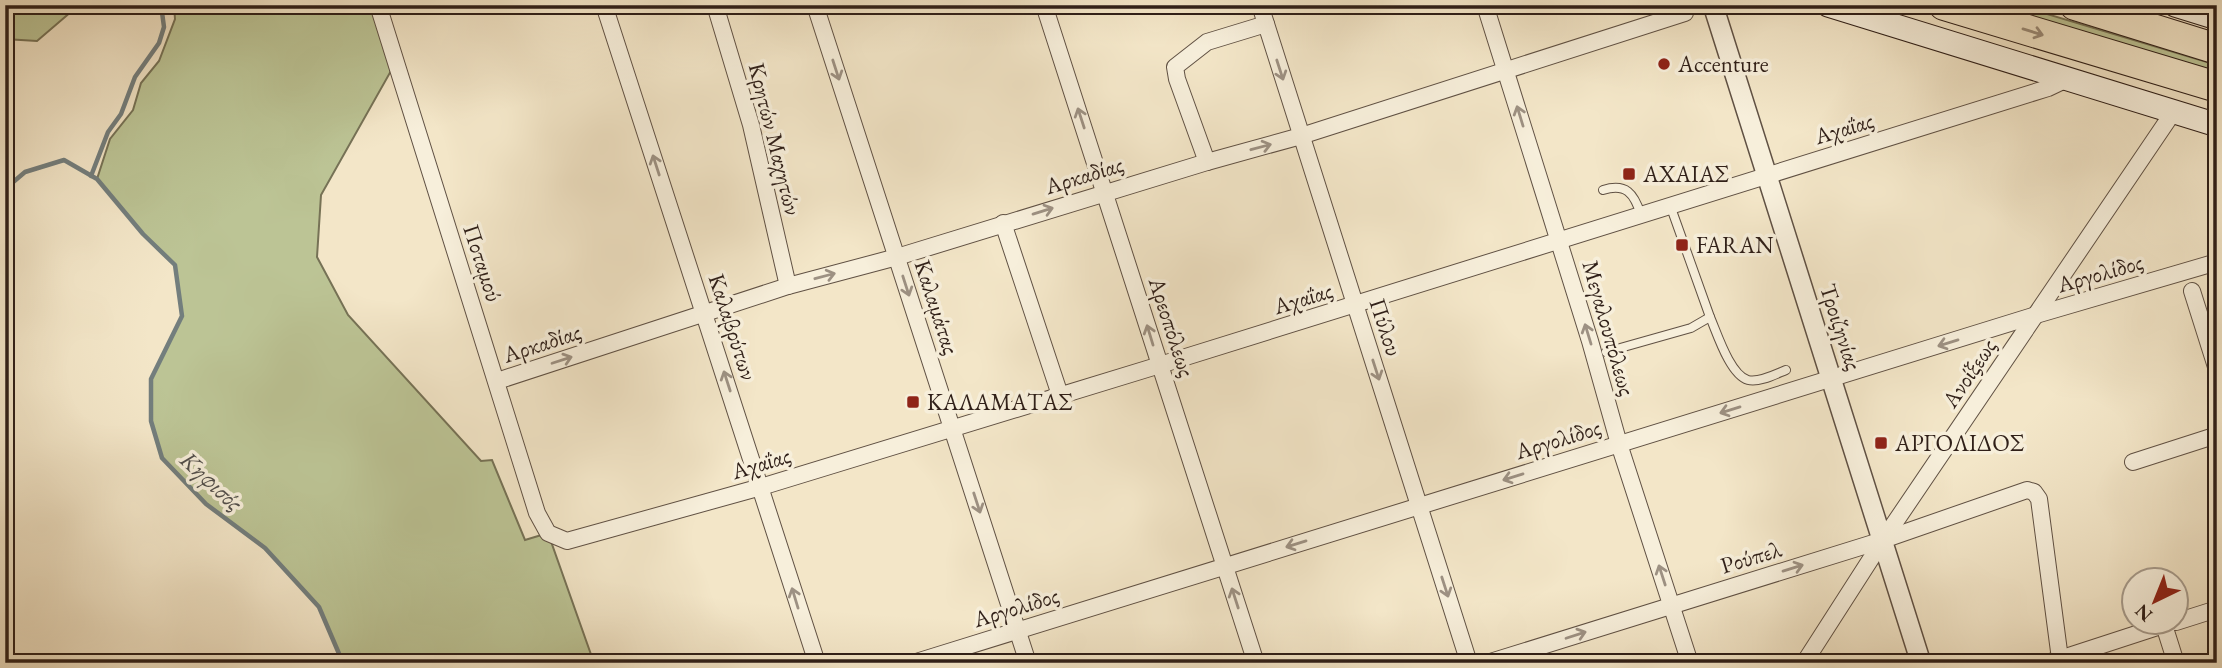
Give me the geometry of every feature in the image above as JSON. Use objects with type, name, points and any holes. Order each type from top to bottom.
[{"type":"highway","points":[[1944,5],[2217,87]]},
{"type":"highway","points":[[2075,5],[2217,49]]},
{"type":"main road","points":[[1828,5],[2217,125]]},
{"type":"main road","points":[[2175,5],[2216,18]]},
{"type":"street","name":"Ποταμού","points":[[378,5],[537,513],[548,533]]},
{"type":"street","name":"Καλαβρύτων","points":[[604,5],[817,663]]},
{"type":"street","name":"Κρητών Μαχητών","points":[[715,5],[751,125],[788,286]]},
{"type":"street","name":"Καλαμάτας","points":[[815,5],[1028,663]]},
{"type":"street","name":"Αρεοπόλεως","points":[[1044,5],[1256,663]]},
{"type":"street","name":"Πύλου","points":[[1260,5],[1469,663]]},
{"type":"street","name":"Μεγαλουπόλεως","points":[[1485,5],[1559,240],[1619,444],[1690,663]]},
{"type":"street","name":"Τροιζηνίας","points":[[1713,5],[1921,663]]},
{"type":"street","points":[[2214,5],[2216,18]]},
{"type":"street","name":"Αρκαδίας","points":[[497,381],[788,286],[897,257],[1003,223],[1301,136],[1685,13]]},
{"type":"street","points":[[1207,162],[1175,67],[1207,42],[1266,24]]},
{"type":"street","name":"Αχαΐας","points":[[548,533],[567,541],[761,487],[1355,305],[2048,88],[2069,78]]},
{"type":"street","name":"Ανοίξεως","points":[[1804,663],[1883,540],[2174,111]]},
{"type":"street","points":[[1003,223],[1060,395]]},
{"type":"street","name":"Αργολίδος","points":[[913,663],[2036,315],[2217,262]]},
{"type":"street","points":[[2192,291],[2217,370]]},
{"type":"street","points":[[2133,462],[2217,435]]},
{"type":"street","name":"Ρούπελ","points":[[1487,663],[1883,540],[2027,490],[2034,492],[2039,499],[2053,661]]},
{"type":"street","points":[[2190,617],[2217,609]]},
{"type":"street","points":[[2053,661],[2131,636]]},
{"type":"street","points":[[2173,636],[2176,663]]},
{"type":"lane","points":[[1602,190],[1621,187],[1628,190],[1636,199],[1641,215]]},
{"type":"lane","points":[[1670,205],[1710,317],[1734,371],[1748,380],[1786,370]]},
{"type":"lane","points":[[1606,352],[1691,328],[1710,317]]},
{"type":"green space","points":[[5,5],[79,5],[37,41],[5,39]]},
{"type":"green space","points":[[174,5],[377,5],[396,62],[321,195],[317,257],[348,315],[481,461],[492,460],[525,540],[548,533],[594,663],[343,663],[319,607],[265,548],[206,504],[162,458],[151,421],[151,379],[182,316],[175,265],[143,234],[97,179],[110,139],[133,110],[141,83],[159,61],[175,19]]},
{"type":"green space","points":[[1989,5],[2017,5],[2217,65],[2217,73]]},
{"type":"waterway","points":[[91,176],[108,132],[121,114],[135,77],[159,43],[164,27],[161,5]]},
{"type":"waterway","name":"Κηφισός","points":[[5,189],[25,172],[64,160],[97,179],[143,234],[175,265],[182,316],[151,379],[151,421],[162,458],[206,504],[265,548],[319,607],[343,663]]},
{"type":"place","name":"Accenture","points":[[1664,64]]},
{"type":"place","name":"AXAΙΑΣ","points":[[1629,174]]},
{"type":"place","name":"FARAN","points":[[1682,245]]},
{"type":"place","name":"ΚΑΛΑΜΑΤΑΣ","points":[[913,402]]},
{"type":"place","name":"ΑΡΓΟΛΙΔΟΣ","points":[[1881,443]]}]
